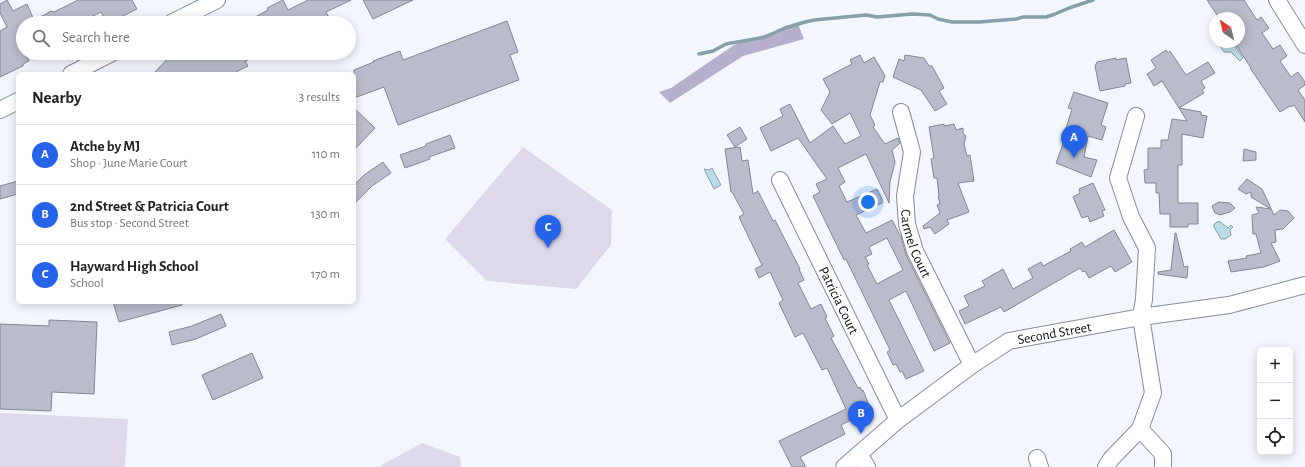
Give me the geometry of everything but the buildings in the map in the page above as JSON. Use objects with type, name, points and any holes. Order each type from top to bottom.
[{"type":"street","points":[[179,16],[190,6],[216,0]]},
{"type":"street","points":[[1277,0],[1305,45]]},
{"type":"street","points":[[75,72],[98,60]]},
{"type":"street","points":[[0,110],[16,102]]},
{"type":"street","name":"Carmel Court","points":[[901,112],[912,152],[905,196],[907,224],[915,251],[972,365]]},
{"type":"street","points":[[1106,467],[1111,459],[1140,429],[1153,393],[1141,317],[1144,299],[1147,248],[1131,217],[1118,178],[1136,116]]},
{"type":"street","name":"Patricia Court","points":[[780,180],[898,420]]},
{"type":"street","name":"Second Street","points":[[844,467],[863,460],[898,420],[972,365],[1009,340],[1141,317],[1229,305],[1305,284]]},
{"type":"street","points":[[1140,429],[1163,454],[1163,467]]},
{"type":"shaded area","points":[[798,24],[804,39],[743,56],[670,103],[659,92],[671,88],[734,45]]},
{"type":"shaded area","points":[[523,147],[612,210],[611,245],[576,289],[487,281],[445,239]]},
{"type":"shaded area","points":[[0,413],[128,419],[125,467],[0,467]]},
{"type":"shaded area","points":[[422,443],[460,457],[461,467],[378,467]]},
{"type":"water","points":[[1221,48],[1236,48],[1243,58],[1240,61],[1231,52],[1224,52]]},
{"type":"water","points":[[712,168],[721,185],[714,189],[704,169],[709,170]]},
{"type":"water","points":[[1219,221],[1228,228],[1231,225],[1233,227],[1230,230],[1231,235],[1225,239],[1221,239],[1214,227],[1214,224]]},
{"type":"waterway","points":[[699,54],[713,51],[726,44],[765,37],[785,28],[814,20],[866,15],[877,17],[912,14],[930,15],[938,19],[952,22],[979,22],[1023,17],[1046,17],[1093,0]]},
{"type":"place","name":"Atche by MJ","points":[[1074,158]]},
{"type":"place","name":"Hayward High School","points":[[548,248]]},
{"type":"place","name":"2nd Street & Patricia Court","points":[[861,434]]}]
